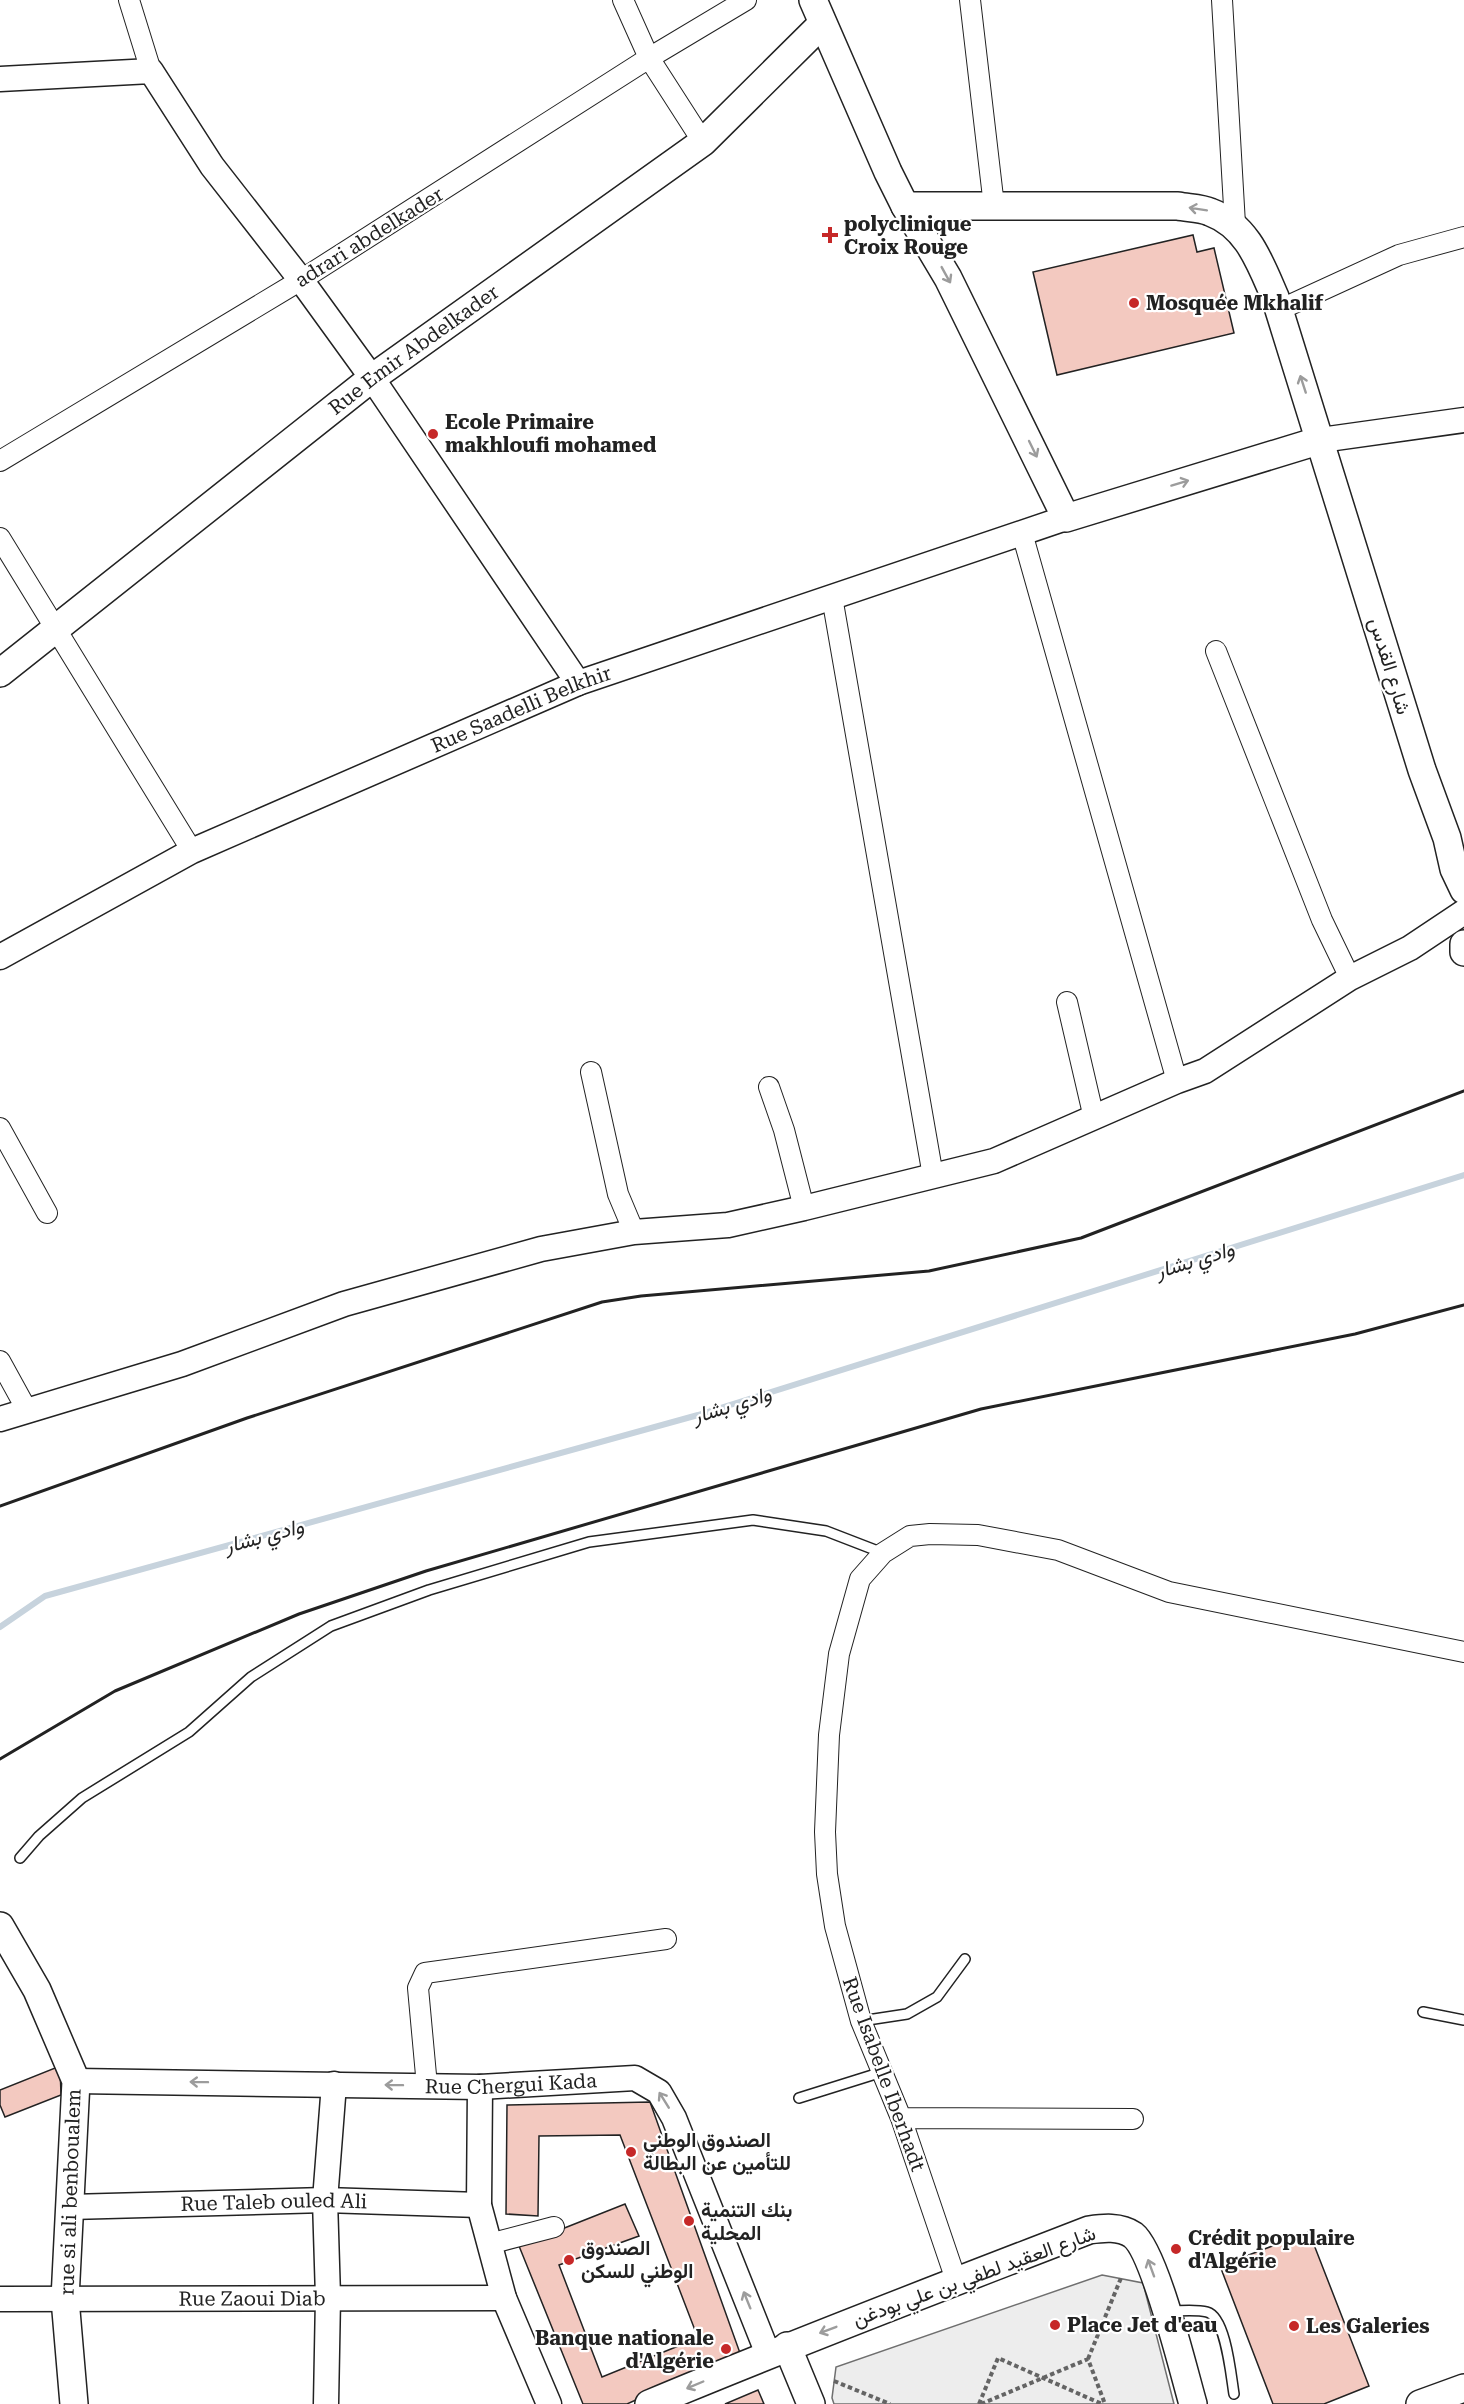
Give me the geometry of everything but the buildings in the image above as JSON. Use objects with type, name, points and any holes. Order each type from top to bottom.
[{"type":"main road","points":[[818,12],[888,172],[905,206],[948,278],[1066,518],[1321,440]]},
{"type":"main road","name":"Rue Emir Abdelkader","points":[[0,674],[372,378],[703,142],[818,12]]},
{"type":"main road","points":[[905,206],[1178,206],[1209,211],[1235,224]]},
{"type":"main road","name":"شارع القدس","points":[[1235,224],[1250,243],[1279,310],[1422,770],[1447,837],[1454,869],[1464,890]]},
{"type":"main road","points":[[1464,944],[1464,952]]},
{"type":"main road","name":"rue si ali benboualem","points":[[0,1926],[37,1990],[76,2081],[65,2299],[74,2404]]},
{"type":"main road","name":"شارع العقيد لطفي بن علي بودغن","points":[[649,2404],[956,2280],[1089,2230],[1110,2227],[1134,2236],[1145,2251],[1167,2311],[1193,2404]]},
{"type":"main road","points":[[778,2350],[811,2404]]},
{"type":"main road","points":[[1420,2404],[1464,2388]]},
{"type":"street","points":[[129,0],[151,71],[212,166],[301,280],[372,378],[578,683]]},
{"type":"street","points":[[623,0],[649,58],[703,142]]},
{"type":"street","name":"adrari abdelkader","points":[[0,461],[301,280],[649,58],[746,0]]},
{"type":"street","points":[[970,0],[994,206]]},
{"type":"street","points":[[1222,0],[1235,224]]},
{"type":"street","points":[[0,79],[151,71]]},
{"type":"street","points":[[1279,310],[1399,255],[1464,237]]},
{"type":"street","points":[[1321,440],[1464,420]]},
{"type":"street","name":"Rue Saadelli Belkhir","points":[[0,957],[192,851],[578,683],[1066,518]]},
{"type":"street","points":[[1022,533],[1177,1081]]},
{"type":"street","points":[[0,538],[192,851]]},
{"type":"street","points":[[832,597],[933,1176]]},
{"type":"street","points":[[1216,651],[1322,920],[1350,978]]},
{"type":"street","points":[[0,1419],[182,1364],[344,1304],[541,1249],[634,1232],[728,1225],[994,1161],[1205,1071],[1350,978],[1410,948],[1464,912]]},
{"type":"street","points":[[1067,1002],[1094,1118]]},
{"type":"street","points":[[591,1072],[618,1194],[634,1232]]},
{"type":"street","points":[[769,1087],[784,1130],[804,1208]]},
{"type":"street","points":[[0,1128],[47,1213]]},
{"type":"street","points":[[0,1361],[28,1412]]},
{"type":"street","name":"Rue Isabelle Iberhadt","points":[[956,2280],[901,2118],[861,2021],[833,1916],[826,1864],[829,1735],[839,1654],[860,1579],[883,1553],[910,1536],[978,1534],[1058,1550],[1169,1592],[1464,1652]]},
{"type":"street","points":[[427,2086],[418,1988],[425,1973],[666,1939]]},
{"type":"street","name":"Rue Chergui Kada","points":[[76,2081],[480,2087],[635,2078],[659,2092],[674,2118],[778,2350]]},
{"type":"street","points":[[326,2404],[328,2297],[326,2200],[334,2084]]},
{"type":"street","points":[[480,2087],[479,2205],[504,2298],[549,2404]]},
{"type":"street","points":[[901,2118],[1133,2119]]},
{"type":"street","name":"Rue Taleb ouled Ali","points":[[70,2206],[326,2200],[479,2205]]},
{"type":"street","points":[[489,2244],[554,2227]]},
{"type":"street","name":"Rue Zaoui Diab","points":[[0,2300],[504,2298]]},
{"type":"lane","points":[[21,1858],[39,1836],[82,1798],[189,1732],[251,1677],[331,1626],[429,1590],[589,1542],[753,1520],[826,1531],[883,1553]]},
{"type":"lane","points":[[861,2021],[907,2014],[937,1997],[965,1959]]},
{"type":"lane","points":[[1422,2012],[1464,2020]]},
{"type":"lane","points":[[799,2098],[882,2072]]},
{"type":"lane","points":[[1167,2311],[1208,2312],[1217,2319],[1224,2337],[1234,2394]]},
{"type":"path","points":[[1103,2404],[1088,2359],[1121,2278]]},
{"type":"path","points":[[980,2404],[998,2358],[1103,2404]]},
{"type":"path","points":[[980,2404],[1088,2359]]},
{"type":"path","points":[[834,2380],[890,2404]]},
{"type":"shaded area","name":"Place Jet d'eau","points":[[1102,2275],[1143,2283],[1174,2404],[834,2404],[832,2398],[836,2367]]},
{"type":"waterway","name":"وادي بشار","points":[[0,1627],[45,1596],[698,1415],[1464,1175]]},
{"type":"wall","points":[[0,1506],[247,1418],[602,1302],[641,1296],[929,1271],[1081,1238],[1464,1091]]},
{"type":"wall","points":[[0,1759],[115,1691],[299,1614],[426,1571],[981,1409],[1355,1334],[1464,1305]]},
{"type":"place","name":"polyclinique Croix Rouge","points":[[830,235]]},
{"type":"place","name":"Mosquée Mkhalif","points":[[1134,303]]},
{"type":"place","name":"Ecole Primaire makhloufi mohamed","points":[[433,434]]},
{"type":"place","name":"الصندوق الوطني للتأمين عن البطالة","points":[[631,2152]]},
{"type":"place","name":"بنك التنمية المحلية","points":[[689,2221]]},
{"type":"place","name":"Crédit populaire d'Algérie","points":[[1176,2249]]},
{"type":"place","name":"الصندوق الوطني للسكن","points":[[569,2260]]},
{"type":"place","name":"Place Jet d'eau","points":[[1055,2325]]},
{"type":"place","name":"Les Galeries","points":[[1294,2326]]},
{"type":"place","name":"Banque nationale d'Algérie","points":[[726,2349]]}]
